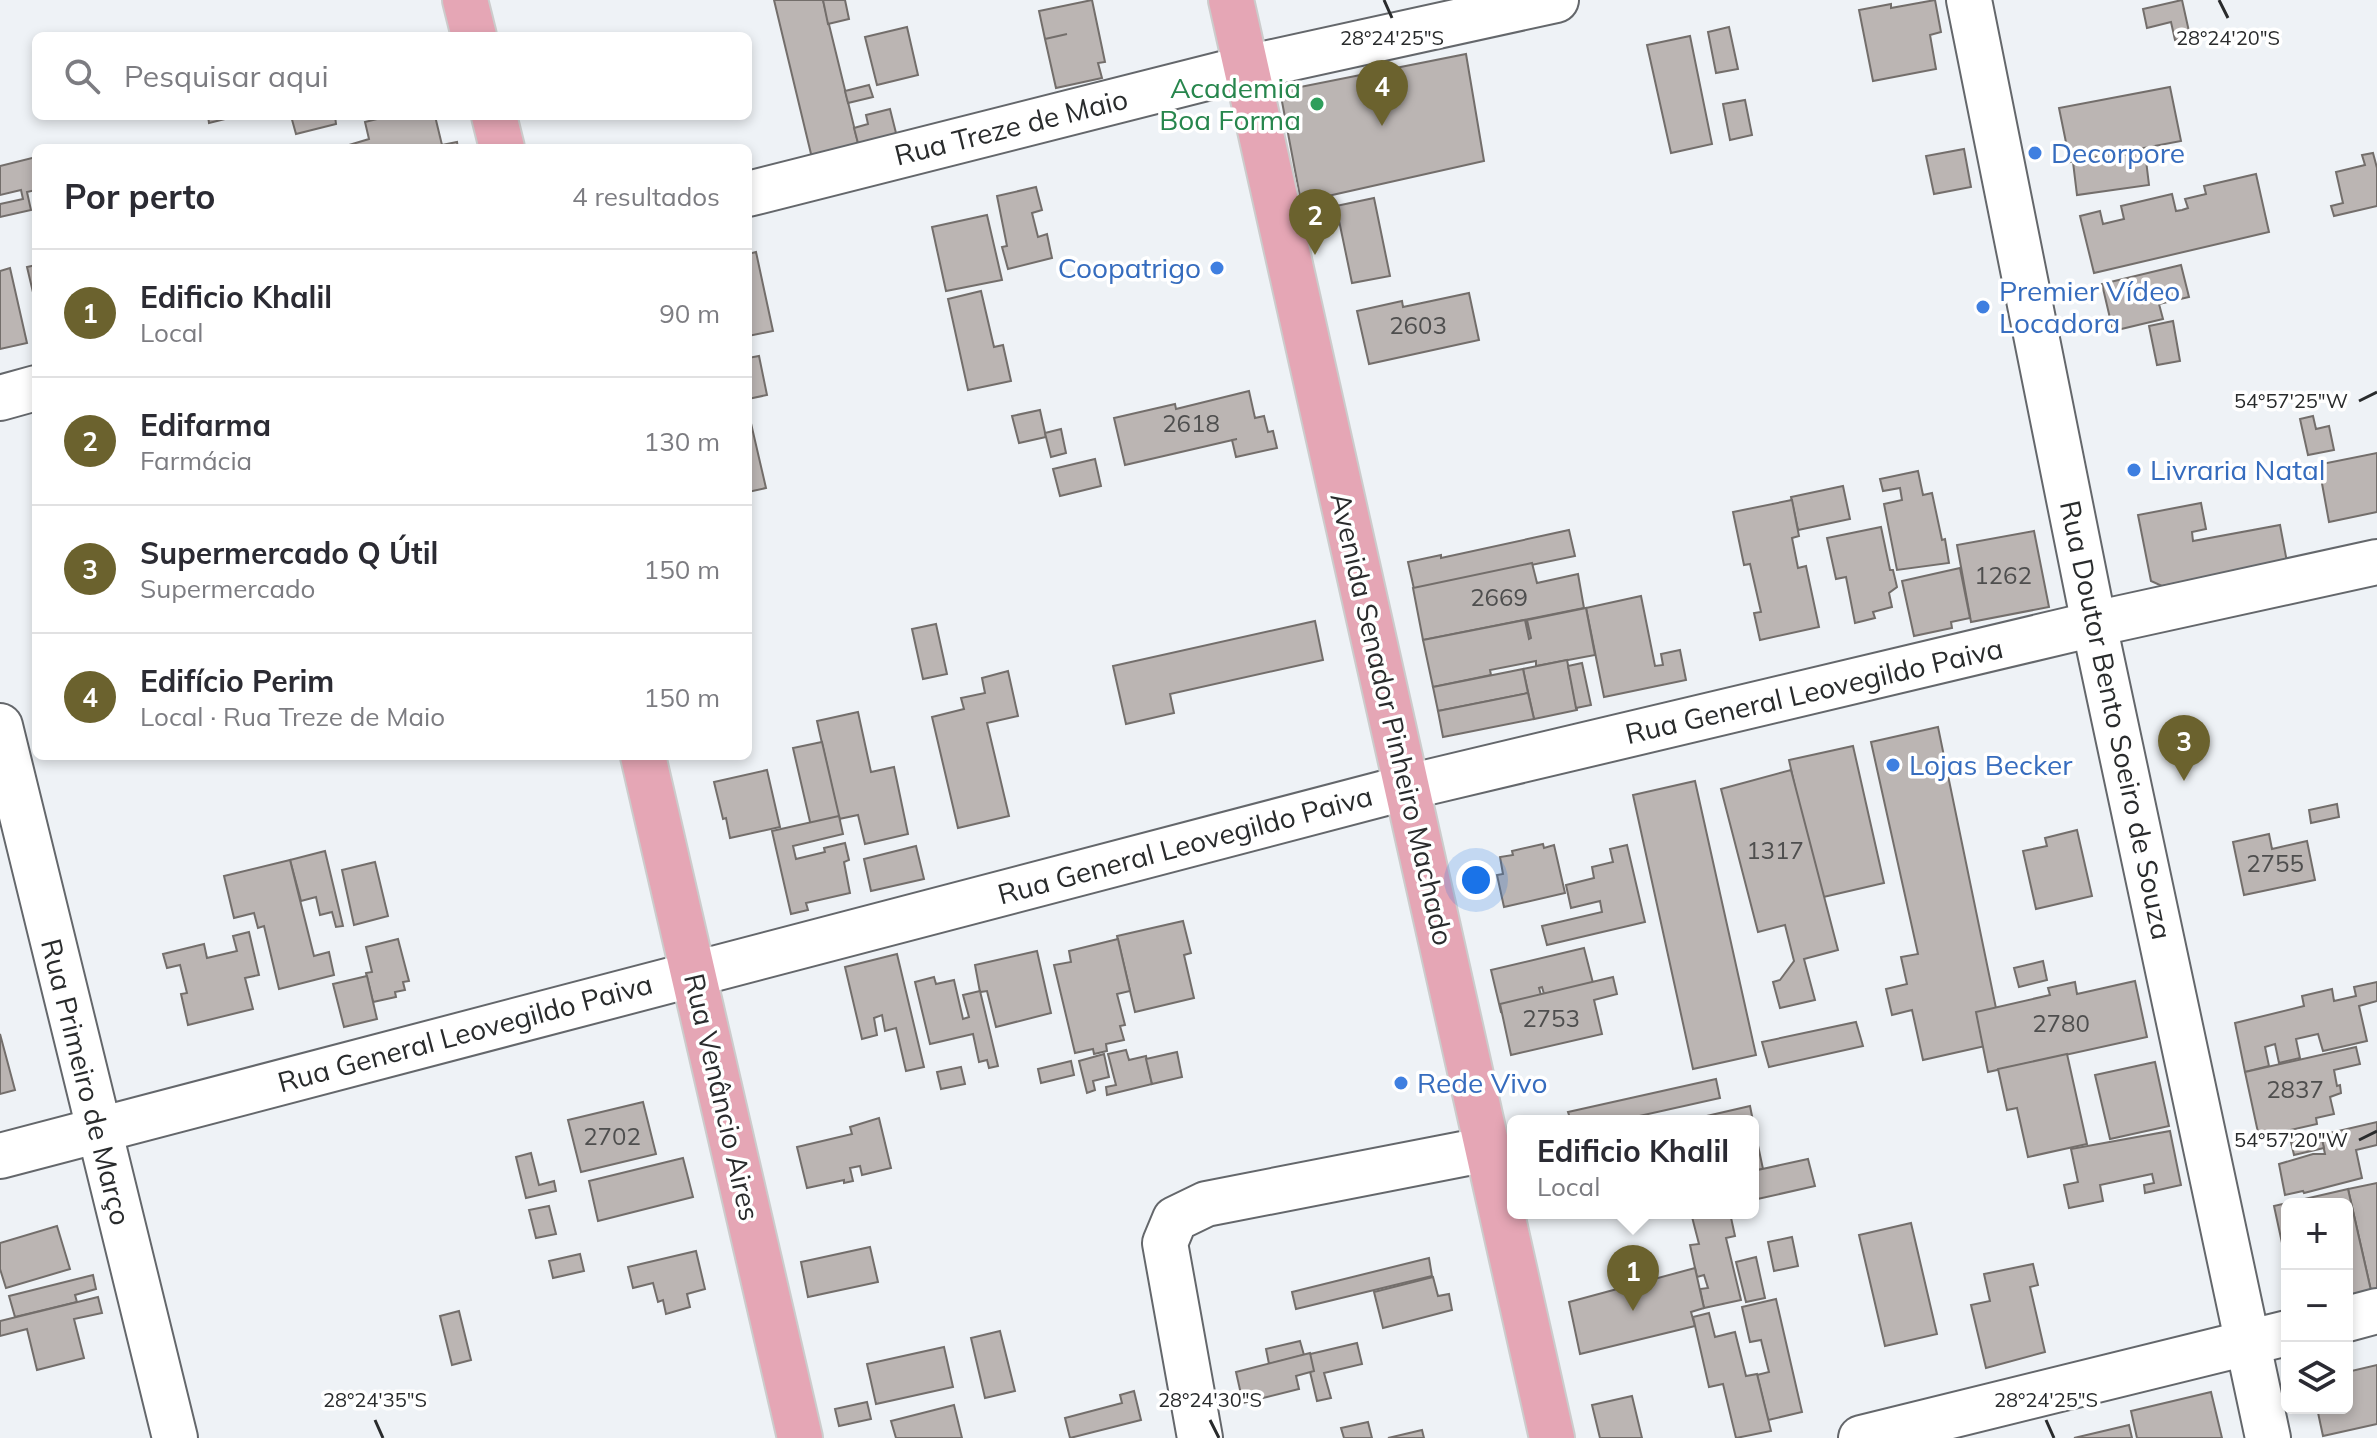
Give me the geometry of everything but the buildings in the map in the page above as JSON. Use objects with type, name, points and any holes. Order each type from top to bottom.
[{"type":"main road","points":[[465,0],[473,32]]},
{"type":"main road","name":"Avenida Senador Pinheiro Machado","points":[[1231,0],[1552,1438]]},
{"type":"main road","points":[[495,120],[501,144]]},
{"type":"main road","name":"Rua Venâncio Aires","points":[[644,760],[800,1438]]},
{"type":"street","name":"Rua Treze de Maio","points":[[752,193],[1246,68],[1556,0]]},
{"type":"street","name":"Rua Doutor Bento Soeiro de Souza","points":[[1969,0],[2094,624],[2267,1338],[2268,1438]]},
{"type":"street","points":[[0,398],[32,389]]},
{"type":"street","name":"Rua General Leovegildo Paiva","points":[[0,1156],[1408,787],[2094,624],[2377,562]]},
{"type":"street","name":"Rua Primeiro de Março","points":[[0,726],[175,1438]]},
{"type":"street","points":[[1200,1438],[1165,1243],[1175,1219],[1206,1204],[1488,1149]]},
{"type":"street","points":[[2353,1317],[2377,1311]]},
{"type":"street","points":[[1861,1438],[2267,1338]]},
{"type":"place","name":"Academia Boa Forma","points":[[1317,104]]},
{"type":"place","name":"Edifício Perim","points":[[1382,126]]},
{"type":"place","name":"Decorpore","points":[[2035,153]]},
{"type":"place","name":"Edifarma","points":[[1315,255]]},
{"type":"place","name":"Coopatrigo","points":[[1217,268]]},
{"type":"place","name":"Premier Vídeo Locadora","points":[[1983,307]]},
{"type":"place","name":"Livraria Natal","points":[[2134,470]]},
{"type":"place","name":"Lojas Becker","points":[[1893,765]]},
{"type":"place","name":"Supermercado Q Útil","points":[[2184,781]]},
{"type":"place","name":"Rede Vivo","points":[[1401,1083]]},
{"type":"place","name":"Edificio Khalil","points":[[1633,1311]]}]
